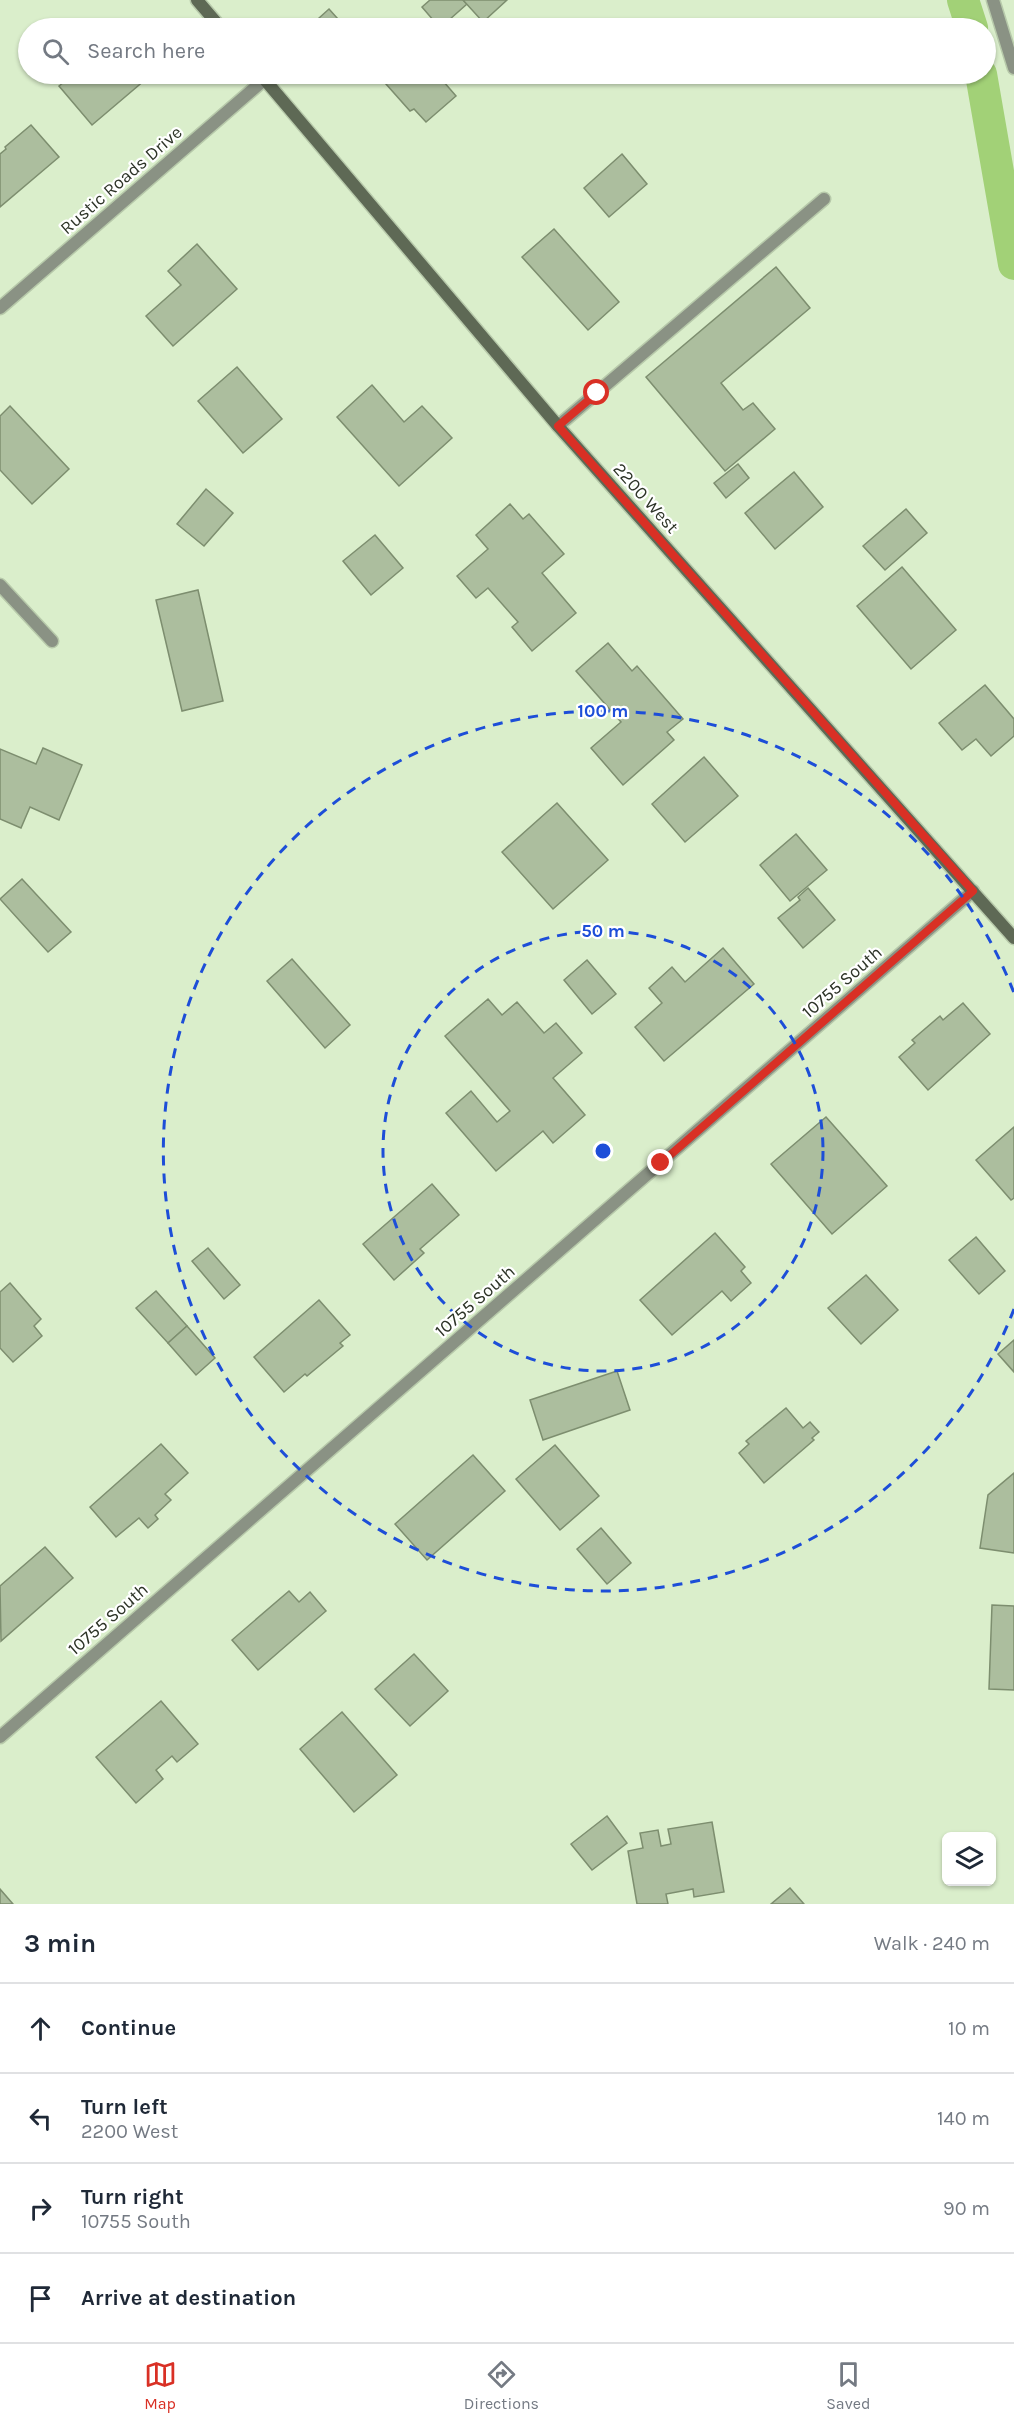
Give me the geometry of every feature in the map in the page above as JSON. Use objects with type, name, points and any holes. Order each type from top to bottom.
[{"type":"street","points":[[197,0],[212,18]]},
{"type":"street","points":[[993,0],[1014,68]]},
{"type":"street","name":"Rustic Roads Drive","points":[[0,308],[254,84]]},
{"type":"street","name":"2200 West","points":[[270,84],[558,426],[1014,938]]},
{"type":"street","points":[[558,426],[824,199]]},
{"type":"street","points":[[0,585],[52,641]]},
{"type":"street","name":"10755 South","points":[[0,1737],[973,891]]},
{"type":"building","points":[[430,0],[463,0],[467,4],[451,18],[431,18],[422,7]]},
{"type":"building","points":[[463,0],[507,0],[487,18],[479,18]]},
{"type":"building","points":[[329,9],[337,18],[319,18]]},
{"type":"building","points":[[62,84],[140,84],[92,125],[59,86]]},
{"type":"building","points":[[386,84],[446,84],[456,96],[426,122],[414,109],[410,111]]},
{"type":"building","points":[[31,125],[59,157],[0,207],[0,154]]},
{"type":"building","points":[[622,154],[647,184],[609,217],[584,188]]},
{"type":"building","points":[[554,229],[619,302],[588,330],[522,257]]},
{"type":"building","points":[[197,244],[237,289],[173,346],[146,316],[181,285],[168,271]]},
{"type":"building","points":[[776,267],[810,308],[721,383],[743,410],[753,403],[775,429],[725,471],[646,377]]},
{"type":"building","points":[[237,367],[282,419],[243,453],[198,401]]},
{"type":"building","points":[[372,385],[404,422],[422,406],[452,438],[399,486],[337,417]]},
{"type":"building","points":[[10,406],[69,469],[32,504],[0,470],[0,416]]},
{"type":"building","points":[[738,464],[749,478],[726,498],[714,483]]},
{"type":"building","points":[[794,472],[823,507],[775,549],[745,513]]},
{"type":"building","points":[[206,489],[233,513],[204,546],[177,524]]},
{"type":"building","points":[[510,504],[523,519],[529,514],[564,554],[542,573],[576,613],[532,651],[512,627],[518,622],[488,588],[476,598],[457,576],[488,549],[476,535]]},
{"type":"building","points":[[906,509],[927,533],[885,570],[863,546]]},
{"type":"building","points":[[375,535],[403,568],[371,595],[343,561]]},
{"type":"building","points":[[902,567],[956,630],[911,669],[857,606]]},
{"type":"building","points":[[198,590],[223,701],[182,711],[156,600]]},
{"type":"building","points":[[608,643],[632,671],[637,666],[683,719],[667,732],[674,740],[623,785],[591,748],[621,722],[576,671]]},
{"type":"building","points":[[985,685],[1014,719],[1014,736],[991,756],[976,739],[962,750],[939,723]]},
{"type":"building","points":[[43,748],[82,765],[59,820],[30,807],[21,828],[0,819],[0,749],[36,764]]},
{"type":"building","points":[[704,757],[738,796],[685,842],[652,804]]},
{"type":"building","points":[[557,803],[608,860],[553,909],[502,852]]},
{"type":"building","points":[[796,834],[827,870],[790,901],[760,865]]},
{"type":"building","points":[[22,879],[71,932],[48,952],[0,899]]},
{"type":"building","points":[[808,888],[835,920],[803,948],[778,918],[800,900],[798,897]]},
{"type":"building","points":[[723,948],[754,984],[664,1061],[635,1027],[662,1003],[649,988],[672,967],[685,982]]},
{"type":"building","points":[[292,959],[350,1025],[325,1048],[267,981]]},
{"type":"building","points":[[587,960],[616,994],[592,1014],[564,980]]},
{"type":"building","points":[[488,999],[502,1015],[517,1002],[544,1033],[556,1023],[582,1053],[553,1078],[585,1115],[553,1143],[543,1131],[496,1171],[446,1113],[471,1091],[497,1122],[510,1111],[445,1036]]},
{"type":"building","points":[[963,1003],[990,1034],[928,1090],[899,1057],[915,1043],[912,1040],[940,1016],[943,1020]]},
{"type":"building","points":[[826,1117],[887,1186],[832,1234],[771,1164]]},
{"type":"building","points":[[1014,1127],[1014,1198],[1011,1200],[976,1160]]},
{"type":"building","points":[[432,1184],[459,1215],[420,1249],[424,1253],[394,1280],[363,1244]]},
{"type":"building","points":[[715,1233],[745,1267],[741,1271],[751,1283],[731,1301],[722,1291],[672,1335],[640,1300]]},
{"type":"building","points":[[976,1237],[1005,1271],[979,1294],[949,1260]]},
{"type":"building","points":[[208,1248],[240,1285],[224,1299],[192,1261]]},
{"type":"building","points":[[866,1275],[898,1310],[861,1344],[828,1308]]},
{"type":"building","points":[[10,1283],[41,1319],[34,1326],[42,1336],[13,1362],[0,1348],[0,1292]]},
{"type":"building","points":[[156,1291],[187,1326],[168,1343],[136,1308]]},
{"type":"building","points":[[319,1300],[350,1335],[340,1343],[343,1346],[284,1392],[254,1357]]},
{"type":"building","points":[[187,1326],[215,1358],[196,1375],[168,1343]]},
{"type":"building","points":[[1014,1340],[1014,1372],[998,1354]]},
{"type":"building","points":[[617,1371],[630,1410],[543,1440],[530,1400]]},
{"type":"building","points":[[786,1408],[803,1428],[810,1422],[819,1432],[812,1438],[814,1440],[764,1483],[739,1453],[749,1444],[746,1441]]},
{"type":"building","points":[[161,1444],[188,1473],[165,1494],[171,1500],[155,1515],[158,1519],[148,1528],[139,1518],[116,1537],[90,1507]]},
{"type":"building","points":[[555,1445],[599,1496],[560,1530],[516,1479]]},
{"type":"building","points":[[473,1455],[505,1491],[427,1560],[395,1524]]},
{"type":"building","points":[[1014,1473],[1014,1553],[980,1548],[988,1495]]},
{"type":"building","points":[[601,1528],[631,1563],[607,1584],[577,1549]]},
{"type":"building","points":[[45,1547],[73,1578],[1,1641],[0,1586]]},
{"type":"building","points":[[289,1591],[299,1602],[310,1592],[326,1611],[258,1670],[232,1640]]},
{"type":"building","points":[[992,1605],[1014,1606],[1014,1690],[989,1689]]},
{"type":"building","points":[[414,1654],[448,1691],[410,1726],[375,1689]]},
{"type":"building","points":[[161,1701],[198,1744],[177,1762],[172,1756],[156,1770],[163,1779],[136,1803],[96,1757]]},
{"type":"building","points":[[342,1712],[397,1775],[354,1812],[300,1749]]},
{"type":"building","points":[[607,1816],[627,1843],[592,1870],[571,1844]]},
{"type":"building","points":[[712,1822],[724,1892],[694,1897],[693,1889],[666,1894],[668,1904],[637,1904],[628,1851],[643,1848],[640,1833],[658,1830],[661,1846],[671,1844],[668,1829]]},
{"type":"building","points":[[790,1888],[804,1904],[771,1904]]},
{"type":"building","points":[[0,1889],[13,1904],[0,1904]]},
{"type":"waterway","points":[[963,0],[969,18]]},
{"type":"waterway","points":[[983,84],[1014,264]]},
{"type":"route","points":[[597,393],[558,426],[973,891],[661,1163]]}]
